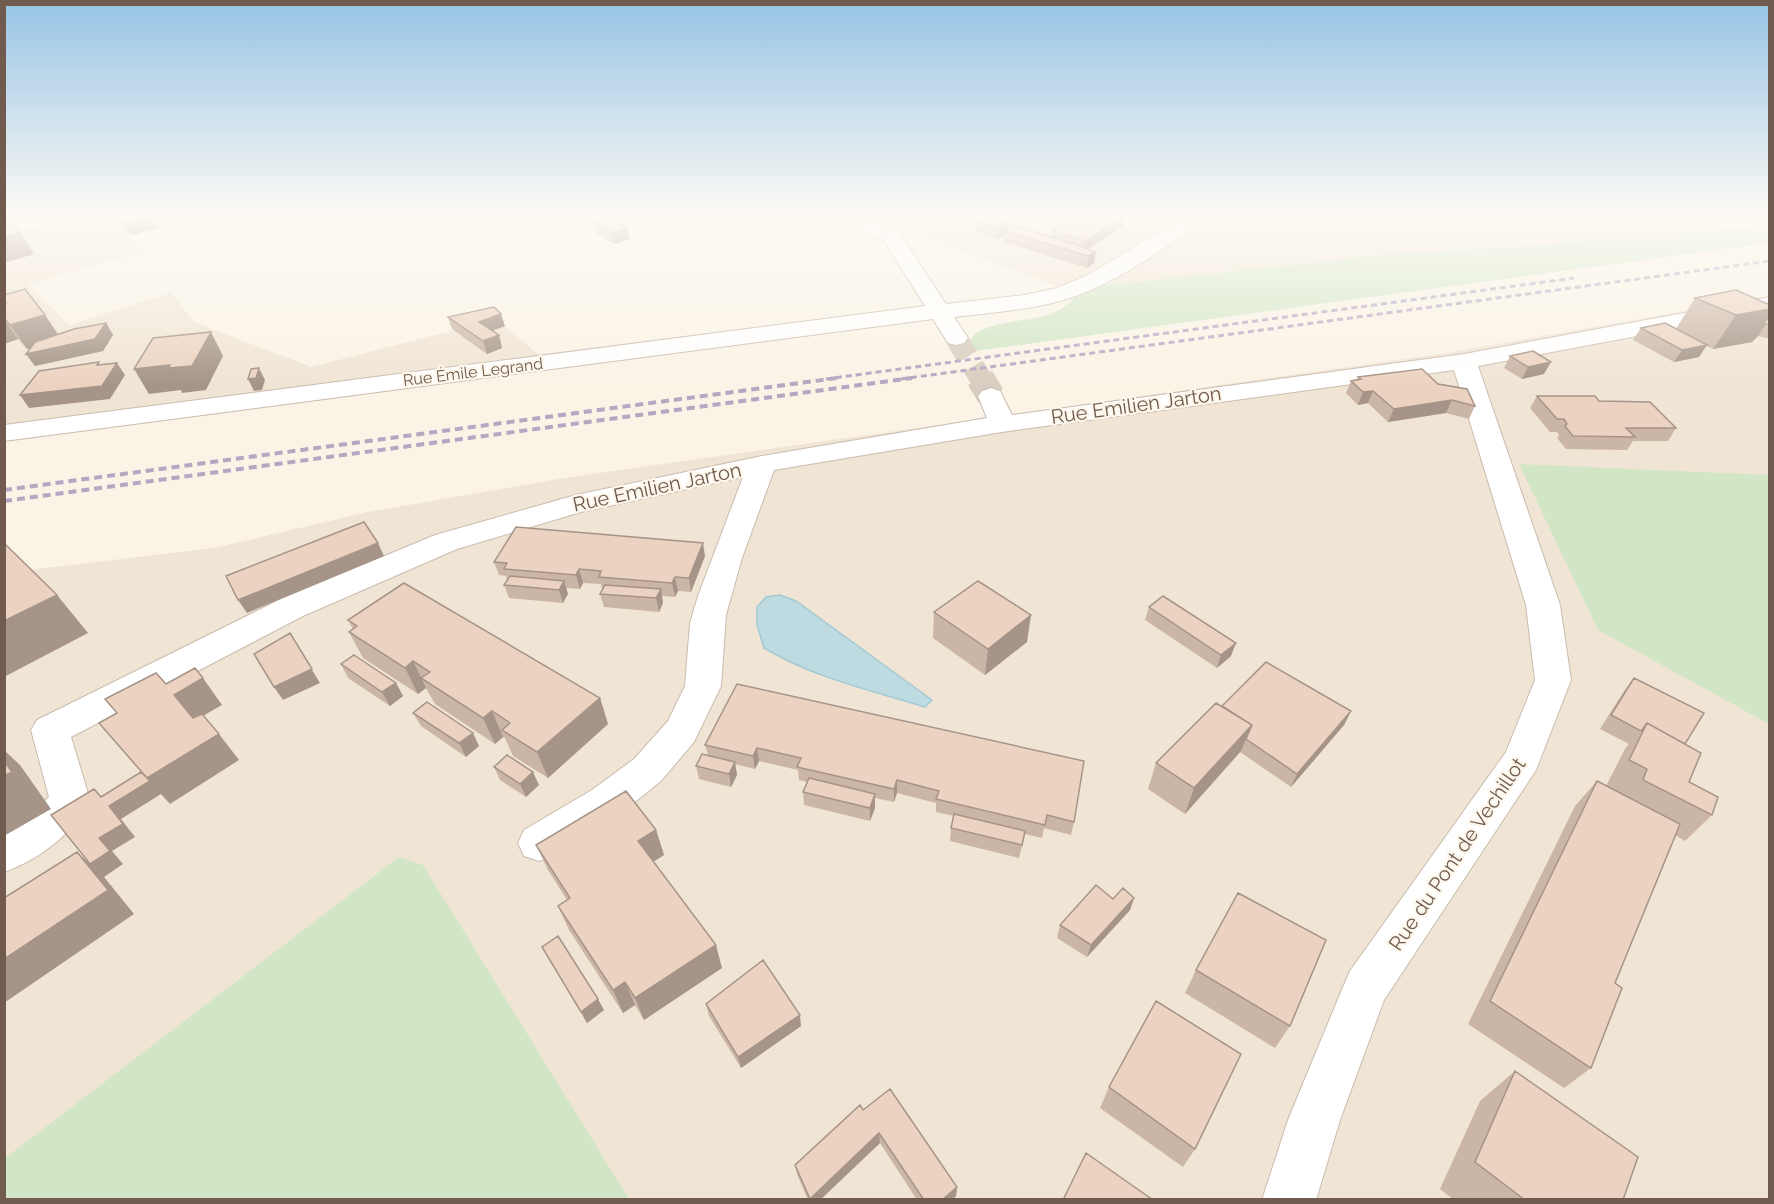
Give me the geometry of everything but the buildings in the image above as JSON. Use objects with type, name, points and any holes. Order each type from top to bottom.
[{"type":"street","points":[[916,273],[956,338]]},
{"type":"street","name":"Rue Émile Legrand","points":[[4,433],[829,324],[1024,302],[1064,293],[1107,273]]},
{"type":"street","name":"Rue Emilien Jarton","points":[[4,854],[50,824],[63,813],[70,800],[50,730],[291,608],[446,542],[576,504],[762,464],[1002,424],[1464,361],[1770,304]]},
{"type":"street","name":"Rue du Pont de Vechillot","points":[[1289,1200],[1314,1120],[1366,987],[1522,759],[1552,680],[1543,605],[1464,361]]},
{"type":"street","points":[[991,396],[1002,424]]},
{"type":"street","points":[[539,843],[601,806],[653,767],[689,719],[704,684],[705,629],[718,579],[735,541],[762,464]]},
{"type":"shaded area","points":[[4,273],[68,273],[28,285],[69,325],[171,293],[194,322],[311,367],[497,319],[554,368],[5,440]]},
{"type":"shaded area","points":[[1021,273],[1215,273],[1090,287],[1078,294]]},
{"type":"shaded area","points":[[1769,296],[1769,1199],[5,1199],[4,573],[214,548],[368,512],[571,477],[1447,353]]},
{"type":"green space","points":[[1215,273],[1547,273],[975,351],[970,340],[976,333],[1007,322],[1042,317],[1056,312],[1090,287]]},
{"type":"green space","points":[[1519,464],[1769,475],[1769,724],[1598,630]]},
{"type":"green space","points":[[399,857],[423,865],[629,1199],[5,1199],[5,1158]]},
{"type":"water","points":[[780,595],[796,601],[932,700],[925,707],[863,689],[803,668],[764,648],[757,625],[757,607],[766,597]]},
{"type":"tunnel","points":[[956,338],[981,379]]},
{"type":"tunnel","points":[[980,378],[991,396]]},
{"type":"railway","points":[[901,379],[1680,273]]},
{"type":"railway","points":[[826,379],[1574,278]]},
{"type":"railway","points":[[4,490],[837,378]]},
{"type":"railway","points":[[4,501],[912,378]]}]
